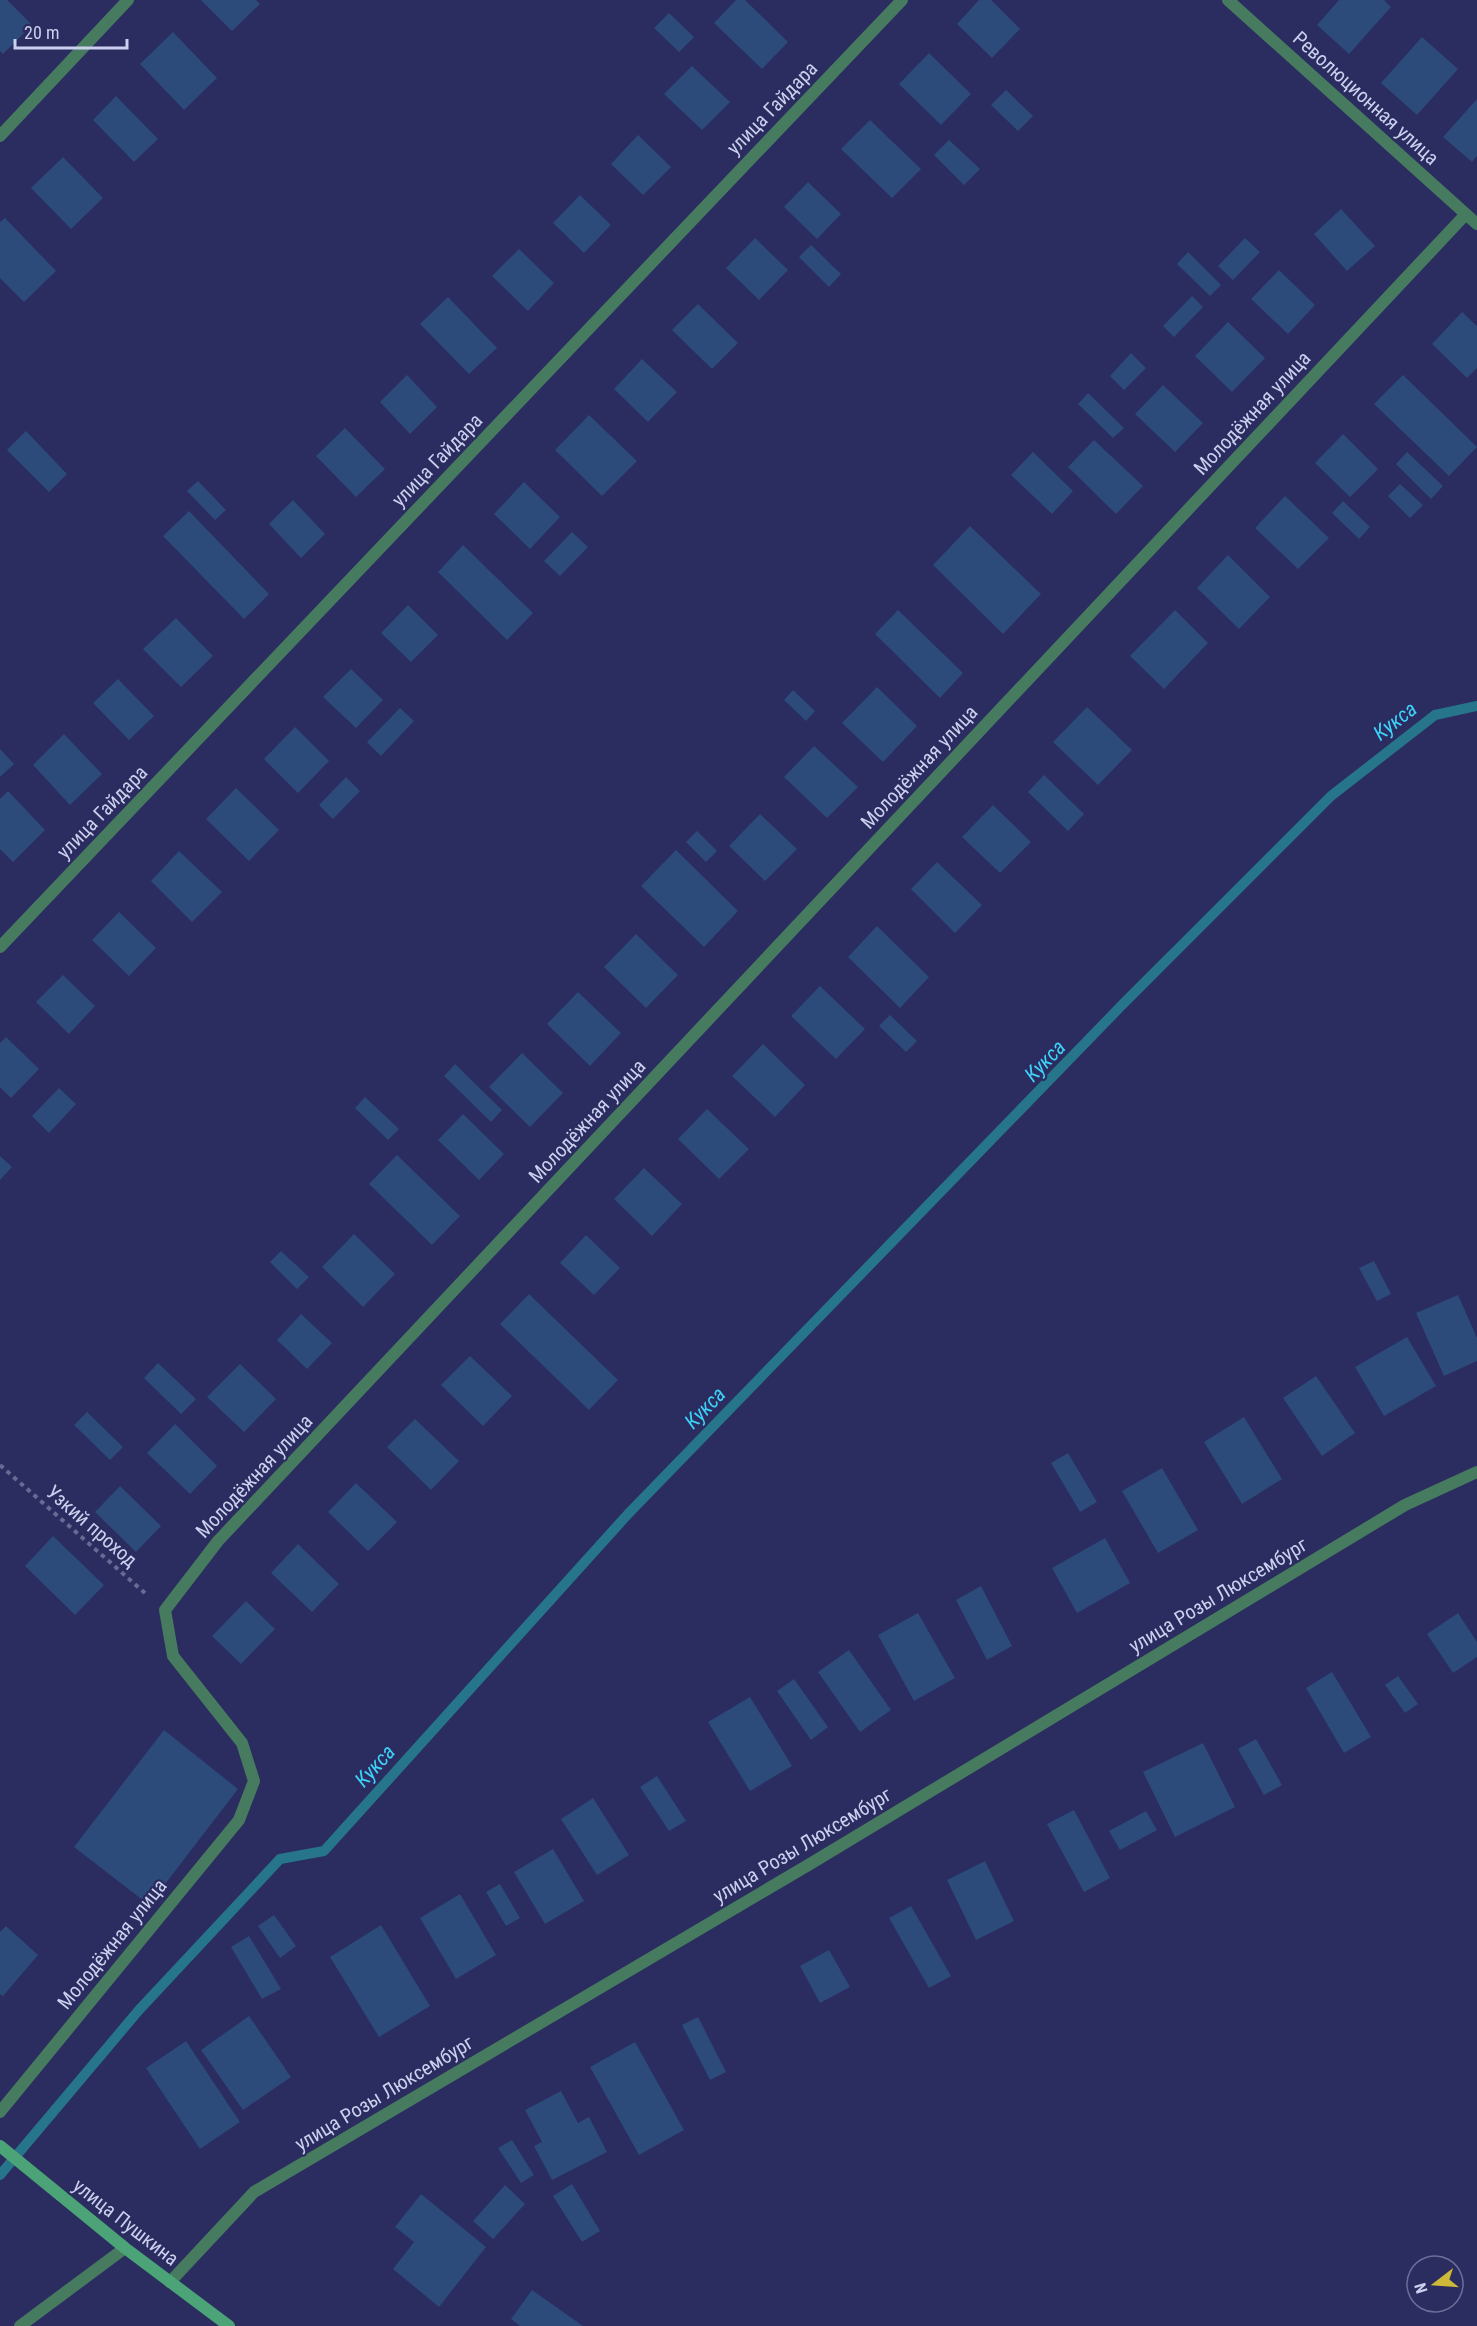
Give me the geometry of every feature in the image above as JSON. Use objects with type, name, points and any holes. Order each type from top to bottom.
[{"type":"street","points":[[0,136],[128,0]]},
{"type":"street","name":"улица Гайдара","points":[[0,947],[902,0]]},
{"type":"street","name":"Революционная улица","points":[[1228,0],[1477,224]]},
{"type":"street","name":"Молодёжная улица","points":[[0,2112],[239,1820],[254,1781],[242,1743],[173,1656],[165,1610],[218,1541],[1466,214]]},
{"type":"street","name":"улица Розы Люксембург","points":[[170,2282],[254,2192],[821,1858],[1405,1505],[1477,1472]]},
{"type":"street","name":"улица Пушкина","points":[[3,2149],[125,2248],[229,2326]]},
{"type":"street","points":[[20,2326],[125,2248]]},
{"type":"path","name":"Узкий проход","points":[[0,1465],[165,1610]]},
{"type":"building","points":[[0,0],[7,0],[32,25],[3,54],[0,51]]},
{"type":"building","points":[[201,0],[256,0],[260,4],[232,31]]},
{"type":"building","points":[[736,0],[745,0],[788,42],[762,69],[714,23]]},
{"type":"building","points":[[979,0],[991,0],[1020,29],[992,58],[957,24]]},
{"type":"building","points":[[1339,0],[1384,0],[1391,7],[1349,54],[1317,25]]},
{"type":"building","points":[[669,13],[694,37],[679,52],[654,28]]},
{"type":"building","points":[[173,32],[217,78],[184,110],[140,64]]},
{"type":"building","points":[[1422,37],[1458,69],[1417,115],[1381,83]]},
{"type":"building","points":[[929,53],[971,94],[941,125],[899,84]]},
{"type":"building","points":[[692,66],[730,102],[702,130],[664,94]]},
{"type":"building","points":[[1006,90],[1033,116],[1018,131],[991,105]]},
{"type":"building","points":[[116,96],[158,139],[134,162],[93,120]]},
{"type":"building","points":[[1477,99],[1477,156],[1472,162],[1443,137]]},
{"type":"building","points":[[870,120],[921,169],[892,198],[841,149]]},
{"type":"building","points":[[638,135],[671,167],[643,195],[611,164]]},
{"type":"building","points":[[949,140],[980,169],[964,185],[934,155]]},
{"type":"building","points":[[63,157],[103,198],[71,229],[31,188]]},
{"type":"building","points":[[808,182],[841,214],[817,239],[784,207]]},
{"type":"building","points":[[580,195],[611,225],[584,253],[553,223]]},
{"type":"building","points":[[1341,209],[1375,246],[1347,271],[1314,234]]},
{"type":"building","points":[[5,218],[56,271],[24,302],[0,278],[0,222]]},
{"type":"building","points":[[755,238],[788,270],[759,300],[726,268]]},
{"type":"building","points":[[1245,238],[1260,252],[1233,280],[1218,266]]},
{"type":"building","points":[[811,245],[841,274],[829,287],[799,257]]},
{"type":"building","points":[[519,249],[554,283],[528,311],[492,276]]},
{"type":"building","points":[[1188,252],[1221,285],[1210,296],[1177,264]]},
{"type":"building","points":[[1279,270],[1315,305],[1288,334],[1251,299]]},
{"type":"building","points":[[1192,296],[1203,307],[1174,337],[1163,326]]},
{"type":"building","points":[[448,297],[497,348],[469,374],[420,324]]},
{"type":"building","points":[[698,304],[738,343],[712,369],[672,330]]},
{"type":"building","points":[[1462,312],[1477,326],[1477,368],[1467,378],[1432,344]]},
{"type":"building","points":[[1228,322],[1265,358],[1232,392],[1195,356]]},
{"type":"building","points":[[1131,353],[1146,368],[1124,390],[1110,376]]},
{"type":"building","points":[[642,359],[677,392],[648,422],[614,389]]},
{"type":"building","points":[[407,375],[437,407],[410,434],[380,402]]},
{"type":"building","points":[[1403,375],[1477,447],[1449,476],[1374,404]]},
{"type":"building","points":[[1163,385],[1203,423],[1175,452],[1135,414]]},
{"type":"building","points":[[1088,393],[1124,428],[1113,438],[1078,404]]},
{"type":"building","points":[[589,415],[637,461],[602,496],[555,450]]},
{"type":"building","points":[[345,428],[385,469],[356,497],[316,456]]},
{"type":"building","points":[[26,431],[67,474],[49,492],[7,450]]},
{"type":"building","points":[[1343,434],[1378,469],[1350,497],[1315,463]]},
{"type":"building","points":[[1094,440],[1143,486],[1116,514],[1068,467]]},
{"type":"building","points":[[1033,452],[1073,491],[1052,514],[1011,475]]},
{"type":"building","points":[[1407,452],[1443,486],[1431,499],[1396,464]]},
{"type":"building","points":[[198,481],[226,510],[215,520],[187,491]]},
{"type":"building","points":[[524,482],[560,517],[530,549],[494,514]]},
{"type":"building","points":[[1400,484],[1423,505],[1410,518],[1388,496]]},
{"type":"building","points":[[1285,496],[1329,538],[1298,569],[1255,528]]},
{"type":"building","points":[[293,500],[325,534],[301,558],[269,524]]},
{"type":"building","points":[[1343,501],[1370,527],[1359,539],[1332,513]]},
{"type":"building","points":[[189,511],[269,594],[244,619],[163,536]]},
{"type":"building","points":[[970,526],[1041,594],[1003,634],[933,565]]},
{"type":"building","points":[[572,532],[588,547],[560,576],[544,561]]},
{"type":"building","points":[[463,545],[533,613],[507,640],[438,572]]},
{"type":"building","points":[[1228,555],[1270,597],[1239,629],[1197,588]]},
{"type":"building","points":[[408,605],[438,635],[411,662],[381,633]]},
{"type":"building","points":[[898,610],[963,673],[940,698],[875,634]]},
{"type":"building","points":[[1175,610],[1208,643],[1164,689],[1130,656]]},
{"type":"building","points":[[176,618],[213,656],[181,687],[143,649]]},
{"type":"building","points":[[351,669],[383,700],[356,728],[323,697]]},
{"type":"building","points":[[118,679],[154,716],[129,740],[93,703]]},
{"type":"building","points":[[877,687],[917,726],[883,762],[842,723]]},
{"type":"building","points":[[793,690],[815,711],[806,721],[784,700]]},
{"type":"building","points":[[1087,707],[1132,750],[1098,785],[1053,742]]},
{"type":"building","points":[[400,708],[414,721],[381,756],[367,742]]},
{"type":"building","points":[[295,727],[329,761],[298,793],[264,759]]},
{"type":"building","points":[[64,734],[102,774],[70,805],[33,765]]},
{"type":"building","points":[[814,746],[858,787],[827,818],[784,777]]},
{"type":"building","points":[[0,749],[14,764],[0,777]]},
{"type":"building","points":[[1044,775],[1084,814],[1068,831],[1028,792]]},
{"type":"building","points":[[346,777],[360,791],[333,819],[319,805]]},
{"type":"building","points":[[236,788],[279,830],[249,861],[206,819]]},
{"type":"building","points":[[8,791],[45,830],[13,862],[0,849],[0,799]]},
{"type":"building","points":[[993,805],[1031,842],[1000,873],[962,837]]},
{"type":"building","points":[[760,814],[797,849],[765,881],[729,846]]},
{"type":"building","points":[[697,831],[717,851],[706,862],[686,842]]},
{"type":"building","points":[[676,850],[738,911],[704,947],[641,886]]},
{"type":"building","points":[[179,851],[222,892],[192,922],[151,881]]},
{"type":"building","points":[[937,862],[982,905],[955,933],[911,889]]},
{"type":"building","points":[[119,912],[156,948],[129,976],[92,940]]},
{"type":"building","points":[[877,926],[929,977],[900,1008],[848,957]]},
{"type":"building","points":[[636,934],[678,975],[646,1008],[604,967]]},
{"type":"building","points":[[63,975],[95,1006],[69,1034],[36,1002]]},
{"type":"building","points":[[820,986],[865,1029],[836,1059],[791,1016]]},
{"type":"building","points":[[578,992],[621,1033],[590,1066],[547,1024]]},
{"type":"building","points":[[890,1015],[917,1041],[906,1052],[879,1026]]},
{"type":"building","points":[[6,1037],[39,1069],[11,1098],[0,1087],[0,1043]]},
{"type":"building","points":[[763,1044],[805,1085],[775,1117],[732,1076]]},
{"type":"building","points":[[522,1053],[563,1093],[530,1127],[489,1087]]},
{"type":"building","points":[[455,1064],[502,1110],[491,1122],[444,1076]]},
{"type":"building","points":[[59,1088],[76,1104],[49,1133],[32,1116]]},
{"type":"building","points":[[365,1097],[399,1129],[388,1140],[355,1108]]},
{"type":"building","points":[[707,1109],[749,1149],[719,1179],[678,1139]]},
{"type":"building","points":[[463,1114],[504,1154],[479,1180],[438,1140]]},
{"type":"building","points":[[397,1155],[460,1216],[432,1245],[369,1184]]},
{"type":"building","points":[[0,1156],[12,1167],[0,1180]]},
{"type":"building","points":[[644,1168],[682,1204],[652,1236],[614,1199]]},
{"type":"building","points":[[354,1234],[395,1274],[363,1307],[322,1267]]},
{"type":"building","points":[[586,1235],[620,1268],[594,1295],[560,1263]]},
{"type":"building","points":[[281,1251],[309,1277],[297,1289],[270,1262]]},
{"type":"building","points":[[1374,1261],[1391,1294],[1377,1301],[1359,1268]]},
{"type":"building","points":[[529,1294],[618,1380],[589,1410],[500,1324]]},
{"type":"building","points":[[1458,1295],[1477,1338],[1477,1361],[1444,1376],[1416,1313]]},
{"type":"building","points":[[301,1314],[332,1343],[307,1369],[277,1340]]},
{"type":"building","points":[[1407,1337],[1436,1386],[1384,1416],[1355,1367]]},
{"type":"building","points":[[470,1356],[512,1396],[483,1426],[441,1385]]},
{"type":"building","points":[[158,1363],[196,1399],[181,1414],[144,1378]]},
{"type":"building","points":[[240,1364],[276,1399],[244,1432],[207,1397]]},
{"type":"building","points":[[1316,1376],[1355,1433],[1322,1456],[1283,1398]]},
{"type":"building","points":[[87,1412],[123,1447],[110,1460],[74,1425]]},
{"type":"building","points":[[1244,1417],[1282,1479],[1242,1504],[1204,1442]]},
{"type":"building","points":[[415,1419],[459,1461],[431,1490],[387,1447]]},
{"type":"building","points":[[175,1424],[217,1466],[190,1494],[147,1453]]},
{"type":"building","points":[[1068,1453],[1097,1502],[1080,1512],[1051,1463]]},
{"type":"building","points":[[1162,1468],[1198,1530],[1158,1553],[1122,1491]]},
{"type":"building","points":[[356,1483],[397,1522],[368,1551],[328,1512]]},
{"type":"building","points":[[120,1486],[161,1526],[136,1552],[95,1512]]},
{"type":"building","points":[[53,1536],[104,1585],[75,1615],[25,1566]]},
{"type":"building","points":[[1105,1538],[1130,1583],[1077,1613],[1052,1568]]},
{"type":"building","points":[[298,1544],[339,1584],[312,1612],[271,1573]]},
{"type":"building","points":[[981,1586],[1012,1646],[987,1660],[956,1600]]},
{"type":"building","points":[[246,1601],[275,1629],[241,1664],[212,1636]]},
{"type":"building","points":[[918,1613],[955,1678],[914,1701],[878,1635]]},
{"type":"building","points":[[1458,1613],[1477,1642],[1477,1657],[1453,1673],[1427,1634]]},
{"type":"building","points":[[849,1650],[891,1710],[860,1732],[818,1672]]},
{"type":"building","points":[[1332,1672],[1371,1737],[1344,1753],[1306,1688]]},
{"type":"building","points":[[1398,1676],[1418,1704],[1405,1713],[1385,1685]]},
{"type":"building","points":[[794,1679],[828,1727],[811,1740],[777,1691]]},
{"type":"building","points":[[750,1697],[792,1766],[750,1791],[708,1722]]},
{"type":"building","points":[[164,1730],[238,1789],[149,1905],[74,1847]]},
{"type":"building","points":[[1256,1739],[1282,1785],[1264,1795],[1238,1749]]},
{"type":"building","points":[[1203,1743],[1235,1807],[1175,1837],[1143,1772]]},
{"type":"building","points":[[657,1776],[686,1821],[669,1831],[640,1787]]},
{"type":"building","points":[[593,1798],[629,1855],[597,1875],[561,1819]]},
{"type":"building","points":[[1074,1810],[1110,1878],[1084,1892],[1047,1824]]},
{"type":"building","points":[[1146,1811],[1157,1830],[1120,1850],[1109,1831]]},
{"type":"building","points":[[553,1849],[584,1901],[545,1924],[514,1872]]},
{"type":"building","points":[[985,1861],[1014,1921],[976,1940],[947,1880]]},
{"type":"building","points":[[500,1884],[520,1918],[506,1926],[486,1892]]},
{"type":"building","points":[[460,1894],[496,1955],[456,1979],[420,1918]]},
{"type":"building","points":[[911,1906],[951,1976],[929,1988],[889,1918]]},
{"type":"building","points":[[274,1915],[296,1946],[280,1958],[258,1926]]},
{"type":"building","points":[[381,1925],[430,2006],[379,2037],[330,1957]]},
{"type":"building","points":[[6,1926],[38,1955],[3,1996],[0,1994],[0,1932]]},
{"type":"building","points":[[249,1936],[281,1989],[262,1999],[231,1947]]},
{"type":"building","points":[[829,1950],[850,1987],[820,2003],[800,1966]]},
{"type":"building","points":[[249,2016],[291,2077],[243,2110],[201,2050]]},
{"type":"building","points":[[698,2017],[726,2072],[710,2080],[682,2025]]},
{"type":"building","points":[[186,2041],[240,2122],[200,2149],[146,2068]]},
{"type":"building","points":[[635,2042],[684,2130],[639,2155],[590,2067]]},
{"type":"building","points":[[561,2091],[578,2123],[589,2117],[607,2152],[552,2180],[534,2146],[542,2142],[525,2110]]},
{"type":"building","points":[[512,2140],[534,2175],[521,2183],[498,2148]]},
{"type":"building","points":[[572,2184],[600,2231],[582,2242],[553,2196]]},
{"type":"building","points":[[505,2185],[525,2204],[493,2239],[473,2221]]},
{"type":"building","points":[[421,2194],[486,2247],[439,2307],[393,2269],[414,2242],[395,2227]]},
{"type":"building","points":[[532,2290],[583,2326],[520,2326],[511,2319]]},
{"type":"waterway","name":"Кукса","points":[[0,2175],[139,2010],[280,1859],[324,1851],[628,1514],[1123,1004],[1331,796],[1435,715],[1477,706]]}]
